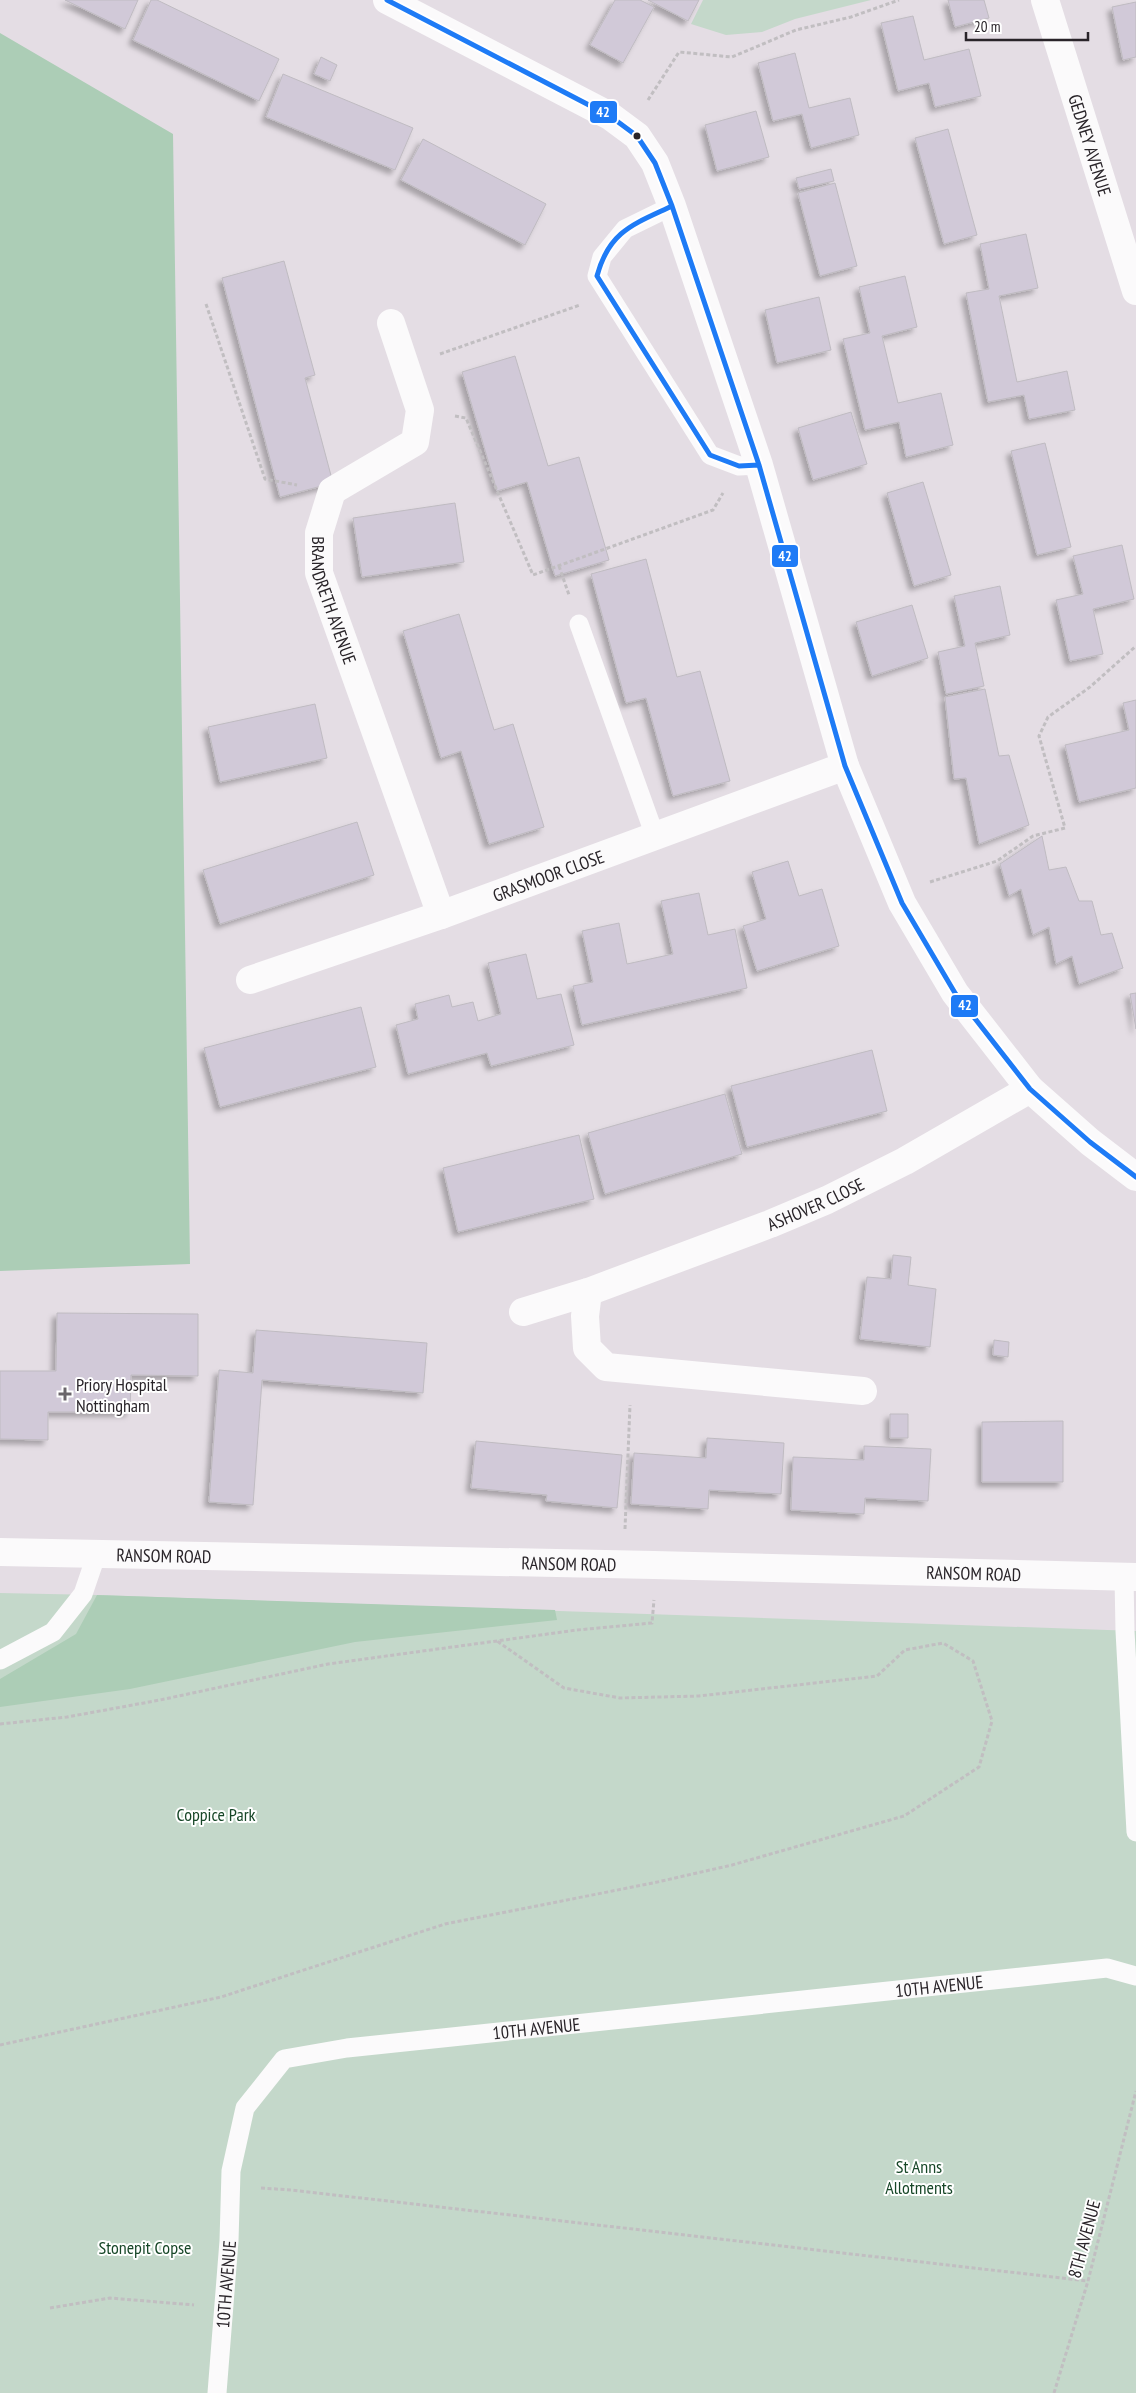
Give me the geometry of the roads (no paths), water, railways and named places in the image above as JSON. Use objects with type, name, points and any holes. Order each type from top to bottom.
[{"type":"street","points":[[387,0],[610,116],[637,136],[655,162],[672,206],[749,465],[845,766],[898,892],[955,993],[1030,1089],[1090,1142],[1136,1177]]},
{"type":"street","name":"GEDNEY AVENUE","points":[[1045,0],[1136,291]]},
{"type":"street","name":"BRANDRETH AVENUE","points":[[391,323],[420,410],[415,442],[332,491],[318,533],[319,573],[441,914]]},
{"type":"street","name":"GRASMOOR CLOSE","points":[[250,980],[441,914],[845,766]]},
{"type":"street","name":"ASHOVER CLOSE","points":[[524,1312],[588,1292],[770,1224],[827,1200],[904,1161],[1030,1089]]},
{"type":"street","points":[[588,1292],[585,1316],[587,1348],[606,1367],[863,1391]]},
{"type":"street","name":"RANSOM ROAD","points":[[0,1552],[624,1564],[1130,1577]]},
{"type":"lane","points":[[672,206],[626,229],[602,257],[597,276],[710,455],[749,465]]},
{"type":"lane","points":[[579,624],[655,836]]},
{"type":"lane","points":[[0,1660],[53,1632],[83,1594],[97,1553]]},
{"type":"lane","points":[[1130,1577],[1125,1631],[1136,1832]]},
{"type":"lane","name":"10TH AVENUE","points":[[217,2393],[229,2241],[231,2171],[245,2108],[284,2059],[347,2048],[1107,1968],[1136,1976]]},
{"type":"place","name":"Priory Hospital Nottingham","points":[[65,1394]]},
{"type":"park label","name":"Coppice Park","points":[[216,1814]]},
{"type":"park label","name":"St Anns Allotments","points":[[919,2176]]},
{"type":"park label","name":"Stonepit Copse","points":[[145,2247]]}]
